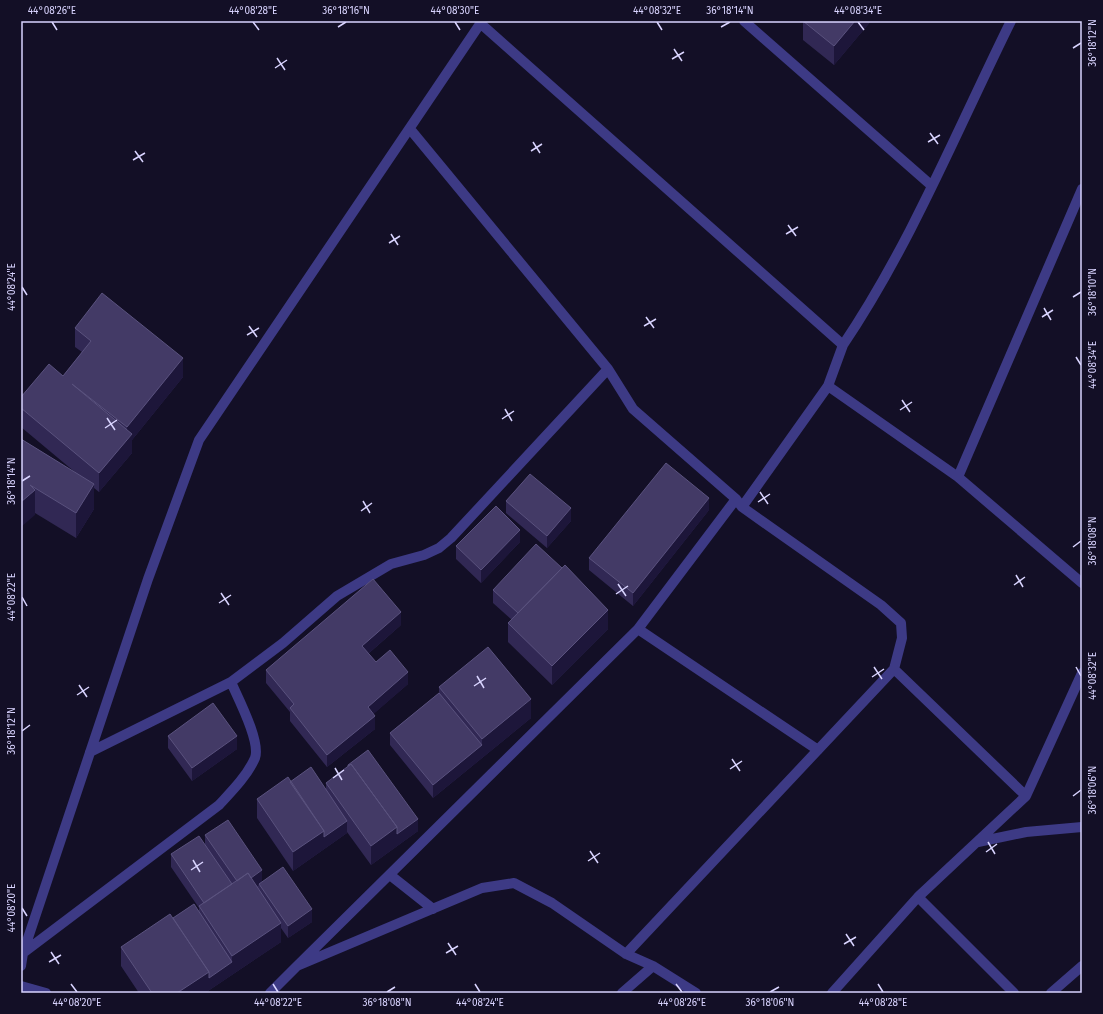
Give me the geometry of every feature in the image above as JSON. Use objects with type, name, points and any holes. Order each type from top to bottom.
[{"type":"street","points":[[744,21],[932,186]]},
{"type":"street","points":[[742,507],[828,386],[843,345],[863,314],[932,186],[1011,21]]},
{"type":"street","points":[[21,966],[23,953],[148,579],[199,440],[481,22],[843,345]]},
{"type":"street","points":[[410,129],[608,369],[633,409],[736,499],[742,507],[881,605],[901,623],[902,638],[894,669],[626,954]]},
{"type":"street","points":[[958,477],[1082,189]]},
{"type":"street","points":[[90,752],[231,682],[283,643],[337,596],[391,564],[424,556],[439,548],[451,538],[608,369]]},
{"type":"street","points":[[828,386],[958,477],[1082,583]]},
{"type":"street","points":[[270,993],[638,629],[736,499]]},
{"type":"street","points":[[638,629],[818,750]]},
{"type":"street","points":[[894,669],[1026,796]]},
{"type":"street","points":[[832,993],[918,897],[1026,796],[1082,673]]},
{"type":"street","points":[[23,953],[219,805],[241,782],[255,757],[254,738],[231,682]]},
{"type":"street","points":[[978,842],[1026,832],[1082,827]]},
{"type":"street","points":[[390,875],[433,909]]},
{"type":"street","points":[[297,966],[482,888],[514,883],[552,904],[626,954],[653,966],[696,993]]},
{"type":"street","points":[[918,897],[1014,993]]},
{"type":"street","points":[[622,993],[653,966]]},
{"type":"street","points":[[1051,993],[1082,966]]},
{"type":"street","points":[[21,986],[46,993]]},
{"type":"building","points":[[803,21],[855,21],[834,46]]},
{"type":"building","points":[[102,293],[183,358],[127,427],[72,384],[132,434],[99,473],[21,408],[21,397],[49,364],[63,376],[91,341],[75,328]]},
{"type":"building","points":[[21,439],[94,484],[76,513],[30,485],[35,490],[21,502]]},
{"type":"building","points":[[666,463],[709,498],[633,593],[589,558]]},
{"type":"building","points":[[530,474],[571,508],[547,536],[506,501]]},
{"type":"building","points":[[496,506],[520,530],[481,570],[456,546]]},
{"type":"building","points":[[536,544],[562,568],[518,613],[493,590]]},
{"type":"building","points":[[565,565],[608,610],[552,666],[508,623]]},
{"type":"building","points":[[373,579],[401,612],[362,646],[376,662],[390,650],[408,672],[368,707],[375,716],[327,755],[290,708],[294,704],[266,670]]},
{"type":"building","points":[[488,647],[531,699],[482,739],[439,687]]},
{"type":"building","points":[[439,693],[482,745],[433,785],[390,733]]},
{"type":"building","points":[[213,703],[237,736],[192,768],[168,736]]},
{"type":"building","points":[[368,750],[418,819],[397,834],[397,827],[351,764],[348,766]]},
{"type":"building","points":[[351,764],[397,827],[371,846],[326,783]]},
{"type":"building","points":[[311,767],[347,821],[324,837],[324,831],[290,782]]},
{"type":"building","points":[[288,777],[324,831],[293,852],[257,799]]},
{"type":"building","points":[[228,820],[262,870],[251,878],[248,873],[237,881],[205,835]]},
{"type":"building","points":[[199,836],[232,884],[204,903],[171,854]]},
{"type":"building","points":[[283,867],[312,909],[288,926],[259,884]]},
{"type":"building","points":[[248,873],[281,923],[232,956],[199,906]]},
{"type":"building","points":[[194,904],[232,962],[209,978],[209,972],[173,918]]},
{"type":"building","points":[[170,914],[209,972],[177,993],[152,993],[121,947]]}]
